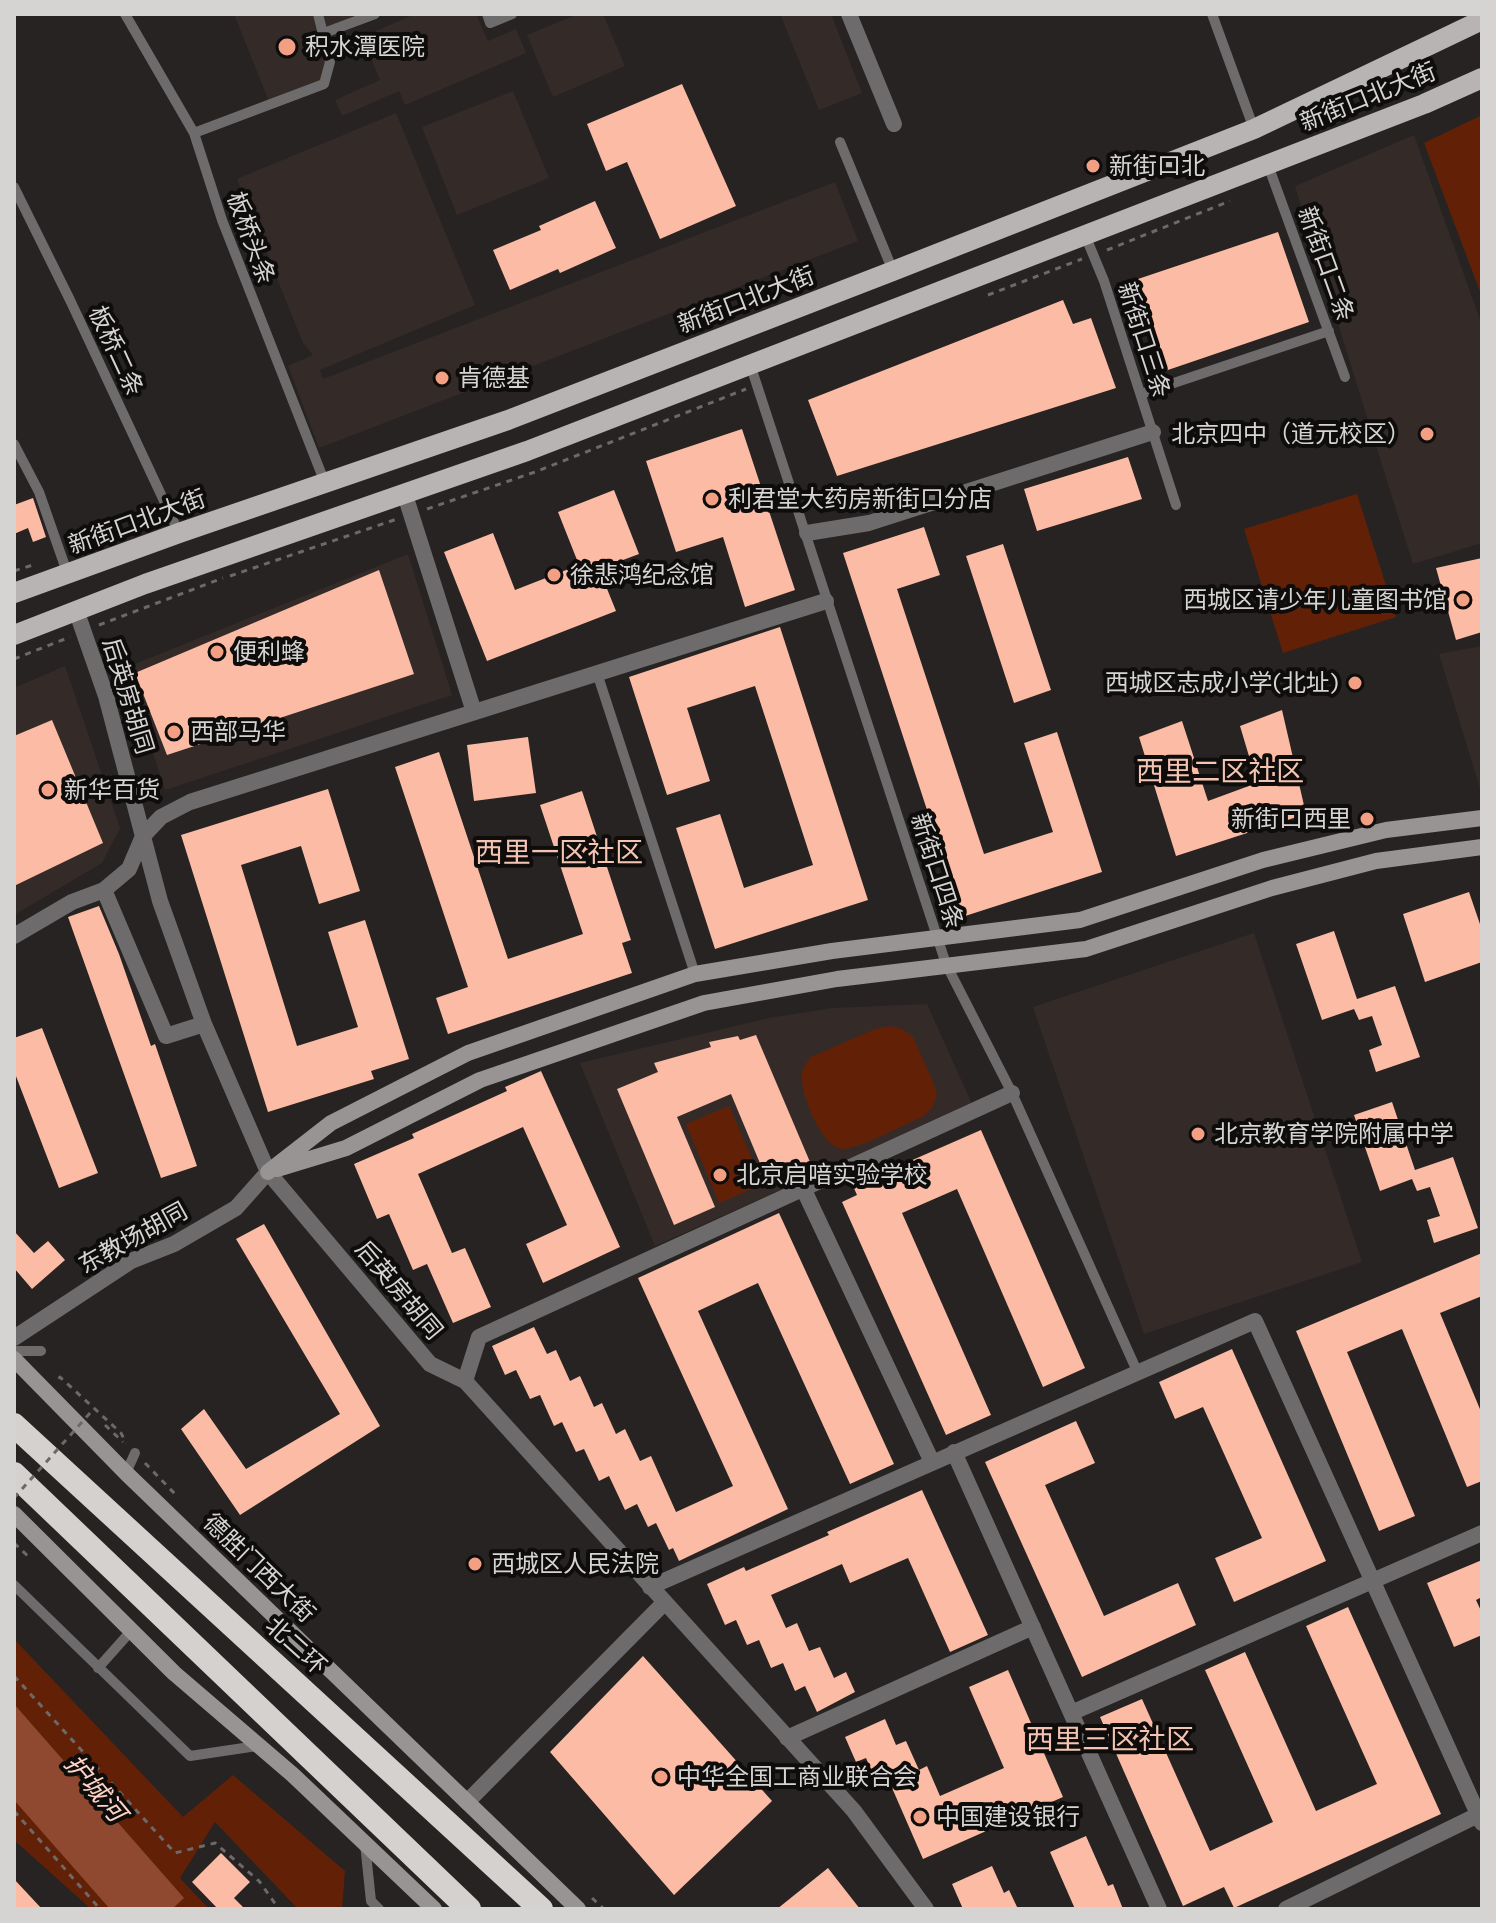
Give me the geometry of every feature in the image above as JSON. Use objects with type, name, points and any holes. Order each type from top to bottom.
[{"type":"highway","name":"北二环","points":[[14,1425],[541,1907]]},
{"type":"highway","points":[[14,1474],[469,1909]]},
{"type":"main road","name":"新街口北大街","points":[[14,593],[508,420],[893,271],[1254,129],[1479,19]]},
{"type":"main road","name":"新街口北大街","points":[[14,635],[76,610],[527,451],[1268,165],[1482,78]]},
{"type":"street","points":[[849,14],[894,124]]},
{"type":"street","points":[[807,533],[869,523],[1153,432]]},
{"type":"street","points":[[405,495],[474,712]]},
{"type":"street","points":[[14,936],[72,902],[104,890],[129,869],[143,836],[161,817],[190,802],[826,601]]},
{"type":"street","name":"后英房胡同","points":[[76,610],[106,696],[160,901],[204,1024],[268,1172],[430,1364],[465,1381],[854,1811],[926,1909]]},
{"type":"street","points":[[268,1172],[331,1123],[468,1053],[695,974],[938,936],[1080,920],[1263,860],[1386,830],[1482,818]]},
{"type":"street","points":[[268,1172],[346,1148],[480,1080],[704,1003],[837,979],[1086,949],[1272,888],[1376,861],[1482,847]]},
{"type":"street","points":[[104,890],[166,1036],[204,1024]]},
{"type":"street","points":[[465,1381],[479,1337],[1012,1093]]},
{"type":"street","name":"东教场胡同","points":[[14,1338],[131,1261],[174,1244],[236,1208],[268,1172]]},
{"type":"street","points":[[803,1188],[932,1462]]},
{"type":"street","points":[[650,1587],[1255,1321],[1480,1819],[1286,1909]]},
{"type":"street","name":"德胜门西大街","points":[[14,1359],[126,1473],[578,1909]]},
{"type":"street","points":[[954,1452],[1159,1909]]},
{"type":"street","points":[[14,1514],[131,1631],[293,1775],[434,1909]]},
{"type":"street","points":[[1071,1713],[1482,1533]]},
{"type":"street","points":[[467,1802],[665,1602]]},
{"type":"street","points":[[787,1738],[1033,1627]]},
{"type":"lane","name":"板桥头条","points":[[125,14],[194,133],[222,220],[325,483]]},
{"type":"lane","points":[[194,133],[324,84],[330,62],[318,14]]},
{"type":"lane","points":[[324,33],[375,14]]},
{"type":"lane","points":[[487,14],[490,23],[512,14]]},
{"type":"lane","points":[[1212,14],[1254,129]]},
{"type":"lane","points":[[840,142],[893,271]]},
{"type":"lane","name":"新街口二条","points":[[1268,165],[1345,377]]},
{"type":"lane","name":"板桥二条","points":[[14,187],[179,533]]},
{"type":"lane","name":"新街口三条","points":[[1085,235],[1104,281],[1176,505]]},
{"type":"lane","points":[[1141,394],[1329,331]]},
{"type":"lane","name":"新街口四条","points":[[750,364],[946,964],[1012,1093],[1137,1371]]},
{"type":"lane","points":[[14,444],[39,492],[68,575]]},
{"type":"lane","points":[[597,673],[695,974]]},
{"type":"lane","points":[[14,1351],[41,1351]]},
{"type":"lane","points":[[126,1473],[135,1453]]},
{"type":"lane","points":[[14,1585],[190,1756],[257,1746]]},
{"type":"lane","points":[[98,1668],[131,1631]]},
{"type":"lane","points":[[365,1842],[371,1901],[379,1909]]},
{"type":"path","points":[[14,1498],[91,1412]]},
{"type":"path","points":[[14,1543],[30,1558]]},
{"type":"path","points":[[14,1676],[175,1853],[215,1843],[259,1881],[279,1909]]},
{"type":"path","points":[[14,1811],[100,1909]]},
{"type":"shaded area","name":"积水潭医院","points":[[234,14],[375,14],[324,33],[330,62],[324,84],[270,104]]},
{"type":"shaded area","points":[[415,14],[476,14],[488,41],[516,29],[526,53],[405,105],[399,91],[342,116],[335,100],[380,80],[362,37]]},
{"type":"shaded area","points":[[578,14],[603,14],[625,66],[553,97],[527,35]]},
{"type":"shaded area","points":[[780,14],[831,14],[862,93],[819,110]]},
{"type":"shaded area","points":[[513,91],[549,178],[457,215],[422,127]]},
{"type":"shaded area","points":[[396,113],[475,305],[320,370],[323,379],[835,182],[858,241],[319,448],[288,366],[313,355],[303,343],[237,179]]},
{"type":"shaded area","points":[[1482,115],[1482,297],[1424,143]]},
{"type":"shaded area","name":"北京四中（道元校区）","points":[[1414,135],[1482,325],[1482,543],[1413,564],[1295,186]]},
{"type":"shaded area","points":[[1357,494],[1396,617],[1283,653],[1244,529]]},
{"type":"shaded area","points":[[408,554],[452,695],[165,790],[125,668]]},
{"type":"shaded area","points":[[1482,646],[1482,795],[1439,654]]},
{"type":"shaded area","points":[[65,666],[120,828],[102,863],[14,915],[14,688]]},
{"type":"shaded area","name":"北京教育学院附属中学","points":[[1254,933],[1362,1262],[1144,1334],[1033,1007]]},
{"type":"shaded area","name":"北京启喑实验学校","points":[[927,1004],[972,1104],[655,1246],[580,1063],[769,1018],[832,1008]]},
{"type":"shaded area","points":[[890,1026],[902,1029],[913,1037],[937,1094],[933,1106],[924,1116],[871,1140],[850,1148],[835,1147],[820,1130],[808,1105],[802,1082],[803,1068],[811,1057],[875,1029]]},
{"type":"shaded area","points":[[729,1106],[763,1184],[719,1203],[686,1124]]},
{"type":"shaded area","points":[[14,1639],[183,1817],[233,1775],[345,1871],[342,1909],[298,1909],[215,1822],[180,1878],[209,1909],[91,1909],[14,1840]]},
{"type":"shaded area","points":[[14,1704],[184,1898],[172,1909],[110,1909],[14,1800]]},
{"type":"building","points":[[682,84],[736,206],[660,239],[627,162],[606,171],[587,124]]},
{"type":"building","points":[[595,201],[616,248],[560,273],[558,269],[510,290],[493,250],[541,230],[539,226]]},
{"type":"building","points":[[1278,232],[1309,322],[1165,371],[1135,280]]},
{"type":"building","points":[[1063,300],[1073,324],[1091,318],[1116,388],[837,476],[808,400]]},
{"type":"building","name":"利君堂大药房新街口分店","points":[[742,429],[795,590],[745,607],[723,537],[676,552],[646,461]]},
{"type":"building","points":[[1128,457],[1142,499],[1037,531],[1024,489]]},
{"type":"building","points":[[614,490],[639,554],[599,569],[616,611],[487,661],[444,552],[493,533],[515,590],[579,565],[558,512]]},
{"type":"building","points":[[33,498],[46,537],[33,542],[28,528],[14,534],[14,505]]},
{"type":"building","points":[[924,527],[940,575],[897,589],[984,854],[1053,832],[1024,743],[1057,732],[1102,872],[962,917],[843,553]]},
{"type":"building","points":[[1003,544],[1051,690],[1014,703],[966,556]]},
{"type":"building","name":"西城区请少年儿童图书馆","points":[[1482,558],[1482,632],[1456,640],[1436,568]]},
{"type":"building","points":[[379,570],[414,674],[167,755],[135,673]]},
{"type":"building","points":[[780,627],[868,900],[715,949],[676,828],[720,814],[744,888],[813,865],[755,686],[687,708],[710,781],[667,795],[629,677]]},
{"type":"building","points":[[1282,710],[1306,814],[1176,856],[1139,737],[1182,721],[1208,801],[1257,783],[1240,726]]},
{"type":"building","name":"新华百货","points":[[52,720],[103,843],[14,886],[14,736]]},
{"type":"building","points":[[528,737],[536,793],[474,801],[467,745]]},
{"type":"building","points":[[439,752],[508,959],[583,934],[540,805],[582,791],[631,940],[622,943],[632,973],[448,1034],[436,998],[468,987],[395,767]]},
{"type":"building","points":[[328,789],[360,891],[319,904],[301,846],[241,865],[297,1046],[358,1027],[328,932],[365,920],[409,1059],[371,1071],[374,1079],[268,1112],[181,835]]},
{"type":"building","points":[[1469,892],[1482,930],[1482,962],[1425,982],[1403,914]]},
{"type":"building","points":[[99,906],[151,1046],[155,1044],[197,1166],[161,1178],[68,917]]},
{"type":"building","points":[[1334,931],[1357,999],[1395,986],[1420,1057],[1376,1072],[1369,1050],[1382,1045],[1372,1016],[1359,1020],[1354,1009],[1322,1020],[1296,944]]},
{"type":"building","points":[[42,1028],[98,1173],[59,1188],[14,1071],[14,1038]]},
{"type":"building","points":[[756,1035],[810,1162],[767,1180],[731,1094],[677,1117],[715,1207],[674,1225],[617,1089],[658,1072],[654,1063],[711,1047],[709,1042],[738,1036],[740,1040]]},
{"type":"building","points":[[541,1071],[620,1247],[543,1283],[526,1244],[567,1225],[523,1127],[418,1174],[452,1253],[465,1248],[491,1307],[453,1323],[427,1264],[413,1270],[389,1214],[377,1219],[354,1164],[414,1138],[412,1134],[507,1091],[505,1087]]},
{"type":"building","points":[[1392,1102],[1415,1170],[1453,1157],[1478,1228],[1434,1243],[1427,1220],[1440,1216],[1430,1187],[1417,1191],[1412,1179],[1380,1191],[1354,1115]]},
{"type":"building","points":[[981,1130],[1085,1368],[1043,1387],[957,1189],[902,1213],[991,1415],[946,1435],[842,1202],[857,1195],[853,1186]]},
{"type":"building","points":[[779,1213],[894,1464],[850,1484],[758,1283],[698,1311],[788,1509],[679,1561],[673,1548],[669,1550],[656,1523],[648,1527],[637,1504],[625,1510],[609,1476],[599,1481],[584,1449],[576,1452],[562,1422],[554,1426],[540,1395],[530,1399],[516,1370],[505,1375],[492,1346],[534,1327],[547,1354],[556,1350],[570,1381],[580,1376],[594,1407],[602,1403],[616,1434],[625,1429],[640,1461],[651,1456],[676,1512],[733,1486],[638,1278]]},
{"type":"building","points":[[264,1224],[380,1426],[240,1515],[181,1429],[204,1409],[246,1469],[340,1414],[236,1239]]},
{"type":"building","points":[[14,1231],[34,1253],[48,1241],[65,1260],[32,1289],[14,1268]]},
{"type":"building","points":[[1482,1253],[1482,1296],[1440,1313],[1482,1414],[1482,1481],[1467,1487],[1402,1329],[1347,1352],[1415,1516],[1379,1531],[1296,1331]]},
{"type":"building","points":[[1232,1349],[1326,1561],[1234,1602],[1215,1558],[1262,1538],[1203,1407],[1175,1419],[1159,1382]]},
{"type":"building","points":[[1076,1421],[1095,1463],[1045,1485],[1104,1616],[1178,1583],[1196,1625],[1082,1677],[985,1462]]},
{"type":"building","points":[[922,1490],[988,1635],[950,1652],[908,1558],[850,1583],[842,1564],[771,1595],[786,1628],[797,1623],[809,1651],[820,1647],[834,1678],[846,1672],[855,1692],[817,1712],[805,1686],[795,1691],[783,1663],[771,1668],[759,1640],[747,1645],[736,1620],[725,1625],[707,1584],[744,1567],[746,1571],[829,1535],[827,1532]]},
{"type":"building","points":[[1482,1560],[1482,1597],[1476,1600],[1482,1613],[1482,1635],[1454,1647],[1427,1583]]},
{"type":"building","points":[[1348,1607],[1441,1814],[1234,1908],[1224,1887],[1183,1906],[1100,1717],[1142,1699],[1210,1851],[1273,1822],[1205,1670],[1245,1652],[1316,1811],[1377,1784],[1306,1626]]},
{"type":"building","name":"中华全国工商业联合会","points":[[643,1656],[772,1801],[674,1895],[550,1752]]},
{"type":"building","points":[[1008,1670],[1063,1797],[923,1859],[889,1781],[878,1786],[866,1758],[856,1762],[845,1737],[885,1719],[896,1745],[906,1741],[919,1770],[927,1766],[940,1796],[1004,1768],[969,1687]]},
{"type":"building","points":[[1086,1836],[1108,1886],[1113,1884],[1123,1909],[1075,1909],[1050,1852]]},
{"type":"building","points":[[221,1853],[250,1882],[234,1898],[245,1909],[218,1909],[192,1882]]},
{"type":"building","points":[[992,1866],[1004,1893],[1009,1890],[1018,1909],[963,1909],[952,1884]]},
{"type":"building","points":[[828,1868],[860,1909],[777,1909]]},
{"type":"building","points":[[14,1879],[42,1909],[14,1909]]},
{"type":"place","name":"积水潭医院","points":[[287,47]]},
{"type":"place","name":"新街口北","points":[[1093,166]]},
{"type":"place","name":"肯德基","points":[[442,378]]},
{"type":"place","name":"北京四中（道元校区）","points":[[1427,434]]},
{"type":"place","name":"利君堂大药房新街口分店","points":[[712,499]]},
{"type":"place","name":"徐悲鸿纪念馆","points":[[554,575]]},
{"type":"place","name":"西城区请少年儿童图书馆","points":[[1463,600]]},
{"type":"place","name":"便利蜂","points":[[217,652]]},
{"type":"place","name":"西城区志成小学(北址)","points":[[1355,683]]},
{"type":"place","name":"西部马华","points":[[174,732]]},
{"type":"place","name":"新华百货","points":[[48,790]]},
{"type":"place","name":"新街口西里","points":[[1367,819]]},
{"type":"place","name":"北京教育学院附属中学","points":[[1198,1134]]},
{"type":"place","name":"北京启喑实验学校","points":[[720,1175]]},
{"type":"place","name":"西城区人民法院","points":[[475,1564]]},
{"type":"place","name":"中华全国工商业联合会","points":[[661,1777]]},
{"type":"place","name":"中国建设银行","points":[[920,1817]]},
{"type":"district","name":"西里二区社区","points":[[1220,772]]},
{"type":"district","name":"西里一区社区","points":[[559,853]]},
{"type":"district","name":"西里三区社区","points":[[1110,1740]]},
{"type":"water label","name":"护城河","points":[[95,1788]]}]
